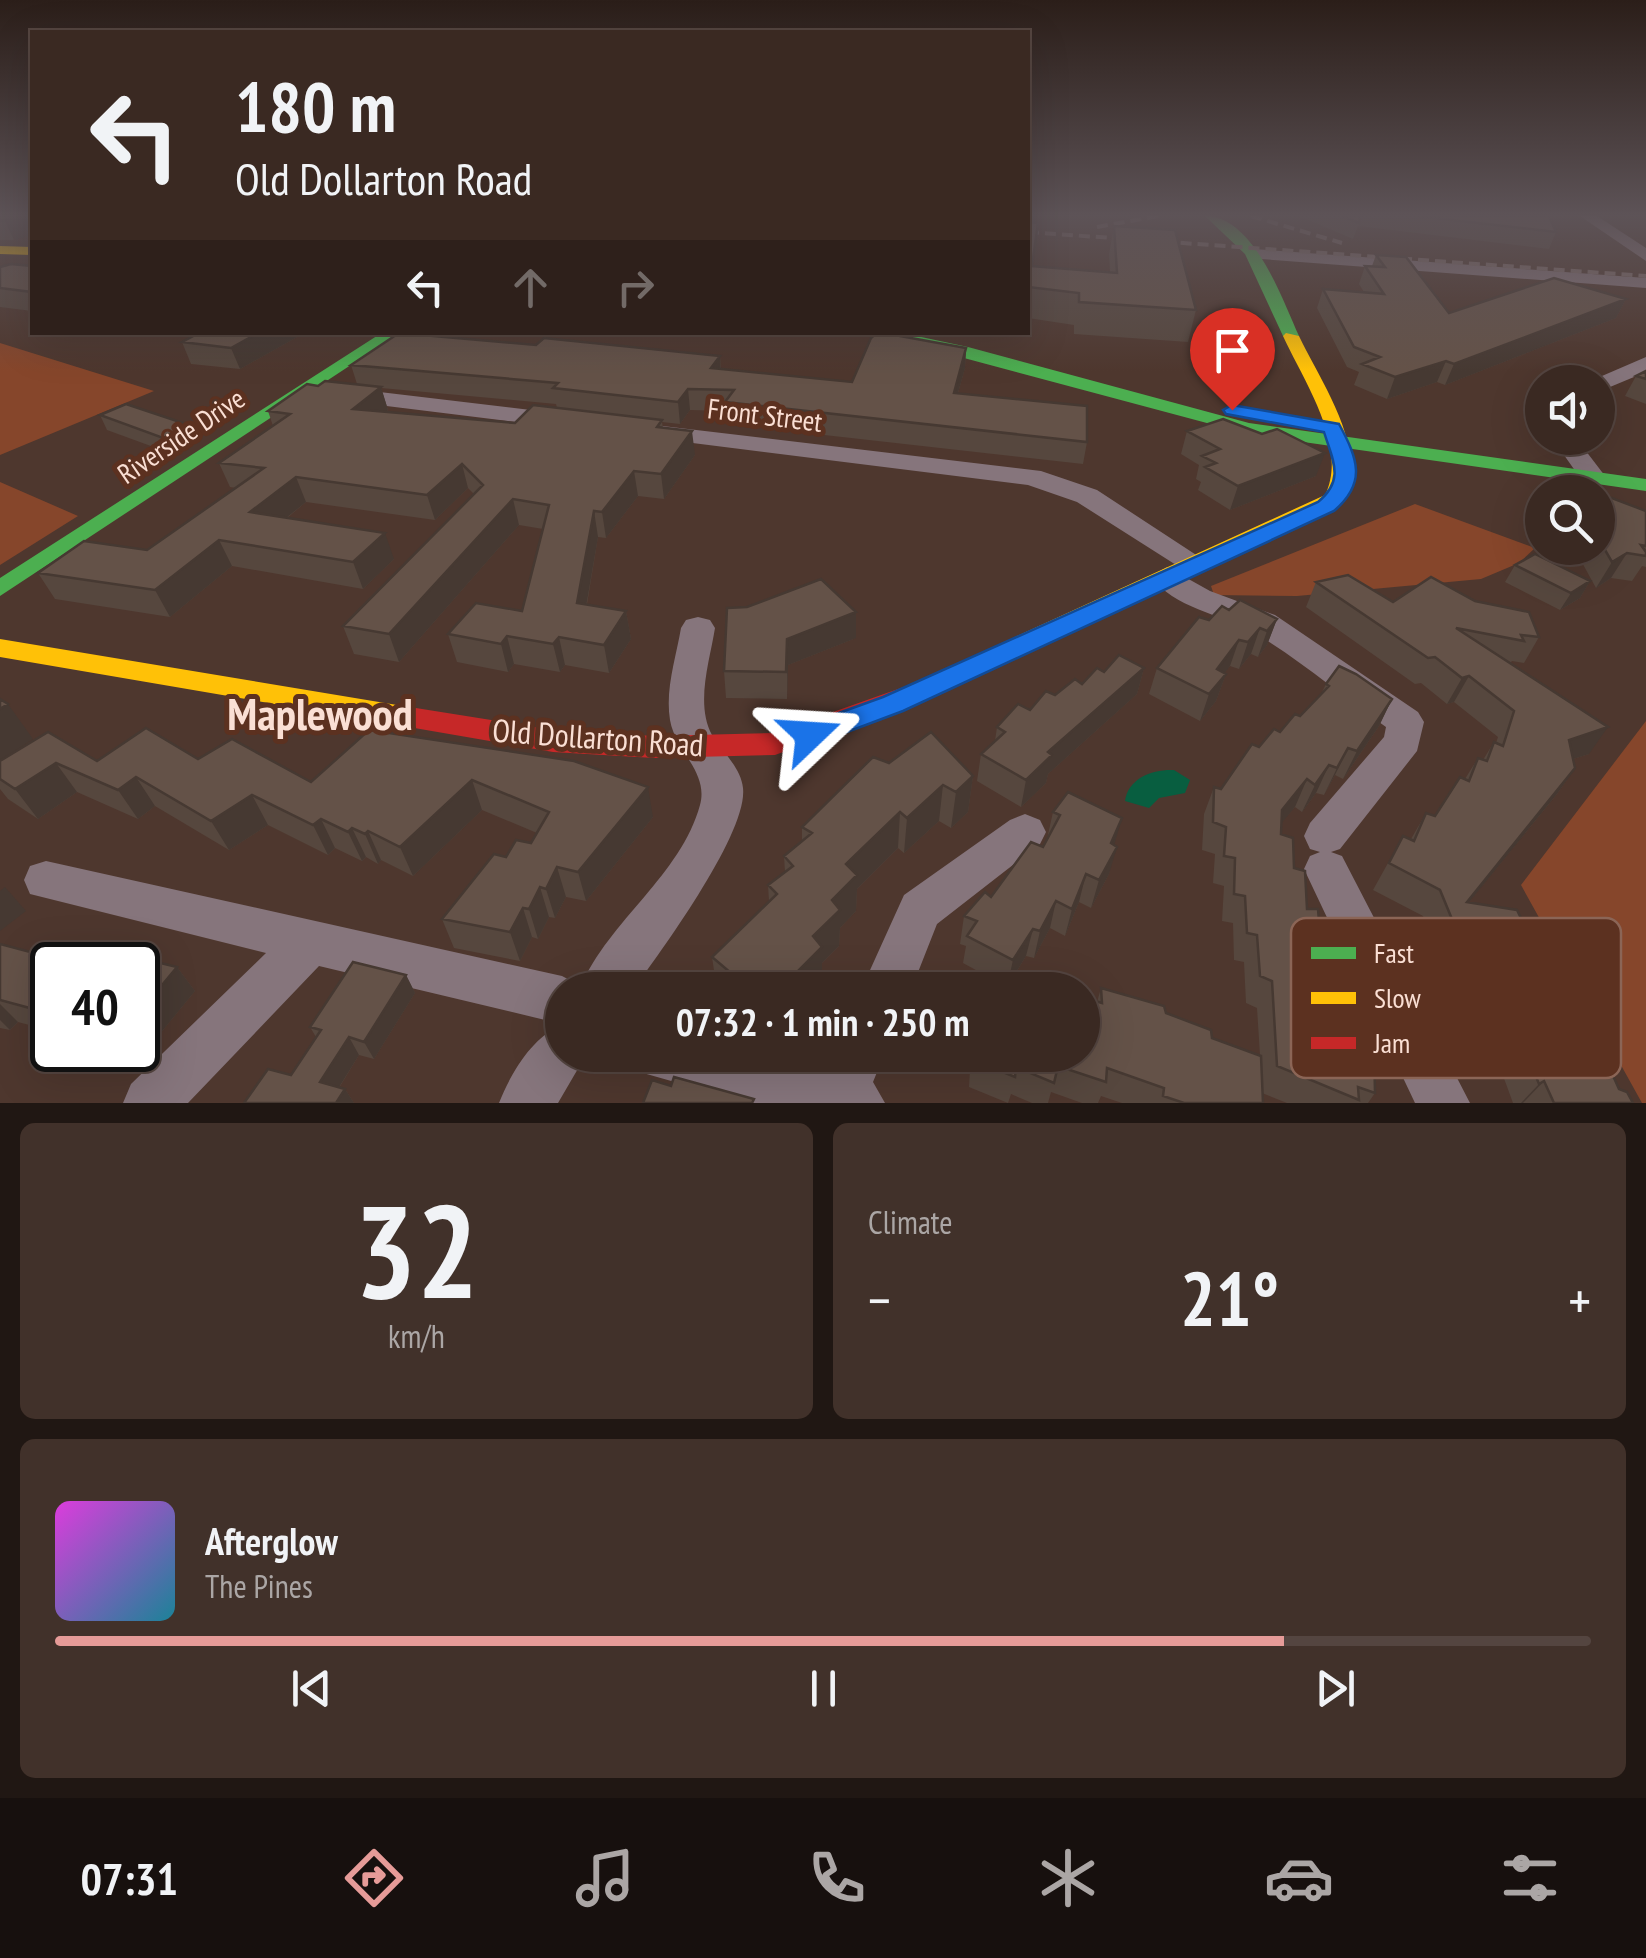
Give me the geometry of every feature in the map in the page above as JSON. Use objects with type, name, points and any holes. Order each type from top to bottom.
[{"type":"street","points":[[1260,267],[1336,436]]},
{"type":"street","points":[[1436,267],[1646,283]]},
{"type":"street","name":"Riverside Drive","points":[[0,589],[389,335]]},
{"type":"street","points":[[889,335],[955,348],[1186,414],[1587,468],[1646,472]]},
{"type":"street","points":[[955,335],[1196,403],[1336,436]]},
{"type":"street","points":[[1615,378],[1646,364]]},
{"type":"street","points":[[306,390],[593,424]]},
{"type":"street","name":"Front Street","points":[[632,429],[1050,482],[1087,496],[1181,570]]},
{"type":"street","name":"Old Dollarton Road","points":[[0,648],[552,741],[699,747],[776,744],[844,723],[1326,506],[1344,492],[1348,476],[1336,436]]},
{"type":"street","points":[[1577,455],[1587,468],[1646,484]]},
{"type":"street","points":[[1181,570],[1199,598],[1263,623],[1404,722],[1404,741],[1325,853],[1356,918]]},
{"type":"street","points":[[617,972],[682,880],[715,822],[724,790],[699,747],[687,708],[698,628]]},
{"type":"street","points":[[894,972],[920,910],[1026,832]]},
{"type":"street","points":[[46,880],[545,996]]},
{"type":"street","points":[[150,1103],[310,942]]},
{"type":"street","points":[[526,1103],[547,1072]]},
{"type":"street","points":[[766,1072],[852,1086]]},
{"type":"street","points":[[1431,1078],[1443,1103]]},
{"type":"shaded area","points":[[0,343],[154,391],[0,455]]},
{"type":"shaded area","points":[[0,482],[78,516],[0,565]]},
{"type":"shaded area","points":[[1415,504],[1525,544],[1525,557],[1519,563],[1481,579],[1297,596],[1214,595],[1211,586]]},
{"type":"shaded area","points":[[1646,721],[1646,1103],[1642,1103],[1621,1065],[1621,918],[1539,918],[1521,885]]},
{"type":"shaded area","points":[[1174,770],[1190,780],[1185,793],[1159,798],[1149,808],[1125,801],[1131,786],[1143,776]]},
{"type":"building","points":[[0,267],[30,267],[30,292],[0,288]]},
{"type":"building","points":[[1030,267],[1117,273],[1117,267],[1185,267],[1196,310],[1079,302],[1079,293],[1030,287]]},
{"type":"building","points":[[1366,267],[1414,267],[1449,313],[1554,278],[1626,299],[1454,364],[1446,361],[1395,377],[1362,364],[1380,357],[1354,347],[1323,289],[1384,294]]},
{"type":"building","points":[[195,335],[255,335],[231,348],[182,342]]},
{"type":"building","points":[[396,335],[536,345],[544,338],[720,356],[711,368],[852,382],[871,338],[894,335],[966,348],[954,393],[1087,406],[1087,442],[725,402],[734,390],[688,389],[678,402],[553,388],[558,383],[351,365]]},
{"type":"building","points":[[325,381],[381,387],[353,409],[515,423],[533,405],[662,420],[657,427],[692,431],[661,474],[634,471],[602,512],[594,511],[577,603],[626,611],[604,645],[559,637],[553,644],[507,636],[501,644],[448,634],[476,603],[522,611],[549,505],[513,499],[389,634],[343,626],[483,485],[462,464],[427,495],[296,477],[250,512],[385,533],[353,562],[219,540],[155,590],[38,573],[84,541],[147,550],[264,468],[219,463],[290,414],[268,411],[307,384],[318,386]]},
{"type":"building","points":[[126,404],[189,425],[163,438],[100,415]]},
{"type":"building","points":[[1223,419],[1262,434],[1277,429],[1325,453],[1238,486],[1205,467],[1216,463],[1202,456],[1220,449],[1187,431]]},
{"type":"building","points":[[1615,499],[1646,511],[1646,546],[1641,545],[1646,556],[1627,553],[1615,560]]},
{"type":"building","points":[[1525,560],[1525,565],[1557,565],[1590,581],[1571,593],[1515,565]]},
{"type":"building","points":[[1348,575],[1393,602],[1431,577],[1475,601],[1529,612],[1539,637],[1521,635],[1524,641],[1456,628],[1608,727],[1569,740],[1575,768],[1467,902],[1517,910],[1521,918],[1452,918],[1440,890],[1389,863],[1403,836],[1414,841],[1426,813],[1435,816],[1460,777],[1469,781],[1478,758],[1487,761],[1494,742],[1503,746],[1514,711],[1469,676],[1462,678],[1435,657],[1428,658],[1316,582]]},
{"type":"building","points":[[821,579],[856,612],[787,639],[786,672],[724,671],[727,608],[747,607]]},
{"type":"building","points":[[1240,600],[1277,619],[1267,631],[1260,628],[1248,642],[1239,640],[1217,669],[1226,674],[1209,694],[1157,668],[1199,617],[1209,620],[1222,606],[1229,610]]},
{"type":"building","points":[[1119,655],[1144,668],[1048,752],[1052,755],[1026,780],[981,754],[1005,732],[997,727],[1018,704],[1030,710],[1046,691],[1055,695],[1075,679],[1082,684],[1097,668],[1104,672]]},
{"type":"building","points":[[1339,666],[1392,699],[1357,751],[1348,748],[1337,768],[1329,765],[1315,785],[1307,779],[1282,810],[1281,834],[1293,838],[1294,868],[1305,871],[1307,909],[1318,909],[1319,918],[1291,918],[1291,1072],[1277,1066],[1272,981],[1260,976],[1257,935],[1247,933],[1245,896],[1234,894],[1235,858],[1224,856],[1226,827],[1213,822],[1214,787],[1221,789],[1252,744],[1259,747],[1274,729],[1280,732],[1295,714],[1300,716],[1329,686],[1326,684]]},
{"type":"building","points":[[146,728],[198,759],[232,739],[311,782],[369,730],[574,761],[648,787],[578,872],[557,867],[546,889],[540,887],[529,909],[523,908],[510,932],[442,919],[494,854],[506,857],[516,840],[531,843],[549,812],[472,780],[400,847],[368,831],[365,834],[352,828],[348,832],[321,819],[313,825],[252,795],[211,821],[136,777],[118,790],[56,763],[15,789],[0,779],[0,761],[48,732],[97,761]]},
{"type":"building","points":[[931,732],[973,776],[956,792],[943,785],[907,818],[900,812],[846,864],[857,875],[832,900],[840,910],[813,936],[822,947],[797,972],[730,972],[712,957],[777,894],[768,885],[793,866],[784,856],[812,833],[802,827],[873,757],[889,763]]},
{"type":"building","points":[[1068,792],[1122,818],[1111,843],[1117,847],[1099,880],[1086,874],[1072,909],[1056,901],[1040,931],[1033,929],[1013,960],[967,936],[977,921],[964,916],[985,892],[991,897],[1031,842],[1043,847],[1060,815],[1053,812]]},
{"type":"building","points":[[0,944],[30,952],[30,1008],[0,1000]]},
{"type":"building","points":[[353,962],[406,975],[364,1042],[349,1037],[320,1082],[345,1089],[336,1103],[244,1103],[268,1069],[291,1075],[321,1030],[310,1027]]},
{"type":"building","points":[[160,963],[177,967],[160,987]]},
{"type":"building","points":[[1101,988],[1164,1006],[1166,1013],[1211,1030],[1212,1038],[1261,1056],[1263,1103],[1184,1103],[1163,1096],[1164,1088],[1107,1068],[1106,1082],[1076,1072],[1100,1072]]},
{"type":"building","points":[[1028,1072],[1057,1072],[1054,1083]]},
{"type":"building","points":[[674,1077],[754,1099],[752,1103],[643,1103],[652,1080],[671,1086]]},
{"type":"building","points":[[1306,1078],[1375,1078],[1375,1093],[1358,1087],[1359,1100]]},
{"type":"building","points":[[1537,1078],[1614,1078],[1633,1103],[1554,1103],[1544,1081],[1539,1084]]},
{"type":"railway","points":[[1526,267],[1646,276]]},
{"type":"traffic: fast","points":[[1260,267],[1291,336]]},
{"type":"traffic: fast","points":[[0,589],[389,335]]},
{"type":"traffic: fast","points":[[888,335],[968,352],[1248,428],[1646,485]]},
{"type":"traffic: slow","points":[[929,688],[1334,499],[1341,483],[1337,442],[1291,336]]},
{"type":"traffic: slow","points":[[0,648],[397,715]]},
{"type":"traffic: jam","points":[[397,715],[553,741],[654,747],[775,744],[929,688]]},
{"type":"district","name":"Maplewood","points":[[320,714]]},
{"type":"route","points":[[810,735],[893,704],[1326,506],[1344,492],[1348,476],[1332,428],[1232,410]]}]
